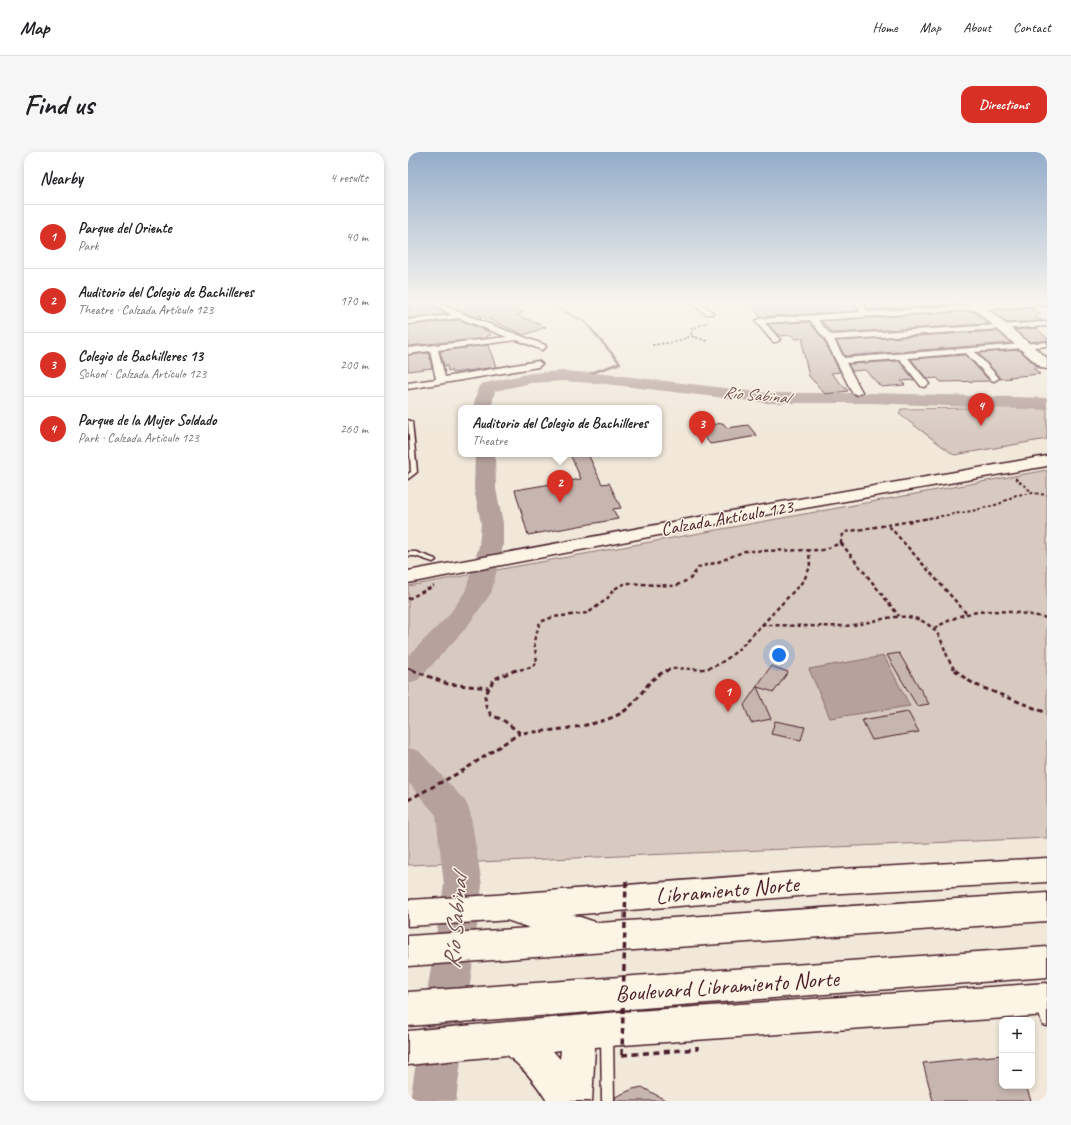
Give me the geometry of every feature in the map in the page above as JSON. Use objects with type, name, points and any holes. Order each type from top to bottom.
[{"type":"highway","points":[[408,951],[1047,907]]},
{"type":"highway","points":[[502,908],[596,937]]},
{"type":"highway","name":"Boulevard Libramiento Norte","points":[[408,1010],[1047,962]]},
{"type":"main road","points":[[1024,346],[1047,365]]},
{"type":"main road","name":"Calzada Artículo 123","points":[[521,550],[744,503],[1047,452]]},
{"type":"main road","name":"Calzada Artículo 123","points":[[408,577],[462,561],[521,550],[753,512],[1047,461]]},
{"type":"main road","name":"Calzada Artículo 123","points":[[408,565],[433,560],[462,561]]},
{"type":"main road","name":"Libramiento Norte","points":[[408,913],[502,908],[823,882],[1047,870]]},
{"type":"main road","points":[[408,1048],[501,1038],[603,1039],[1044,1007]]},
{"type":"main road","points":[[501,1038],[533,1054],[550,1074],[567,1101]]},
{"type":"main road","points":[[574,1101],[603,1039]]},
{"type":"street","points":[[408,351],[448,346]]},
{"type":"street","points":[[833,346],[857,392]]},
{"type":"street","points":[[841,361],[1021,346]]},
{"type":"street","points":[[433,348],[441,380]]},
{"type":"street","points":[[969,351],[994,378]]},
{"type":"street","points":[[902,356],[924,384]]},
{"type":"street","points":[[408,386],[538,364]]},
{"type":"lane","points":[[408,421],[410,422],[414,472],[408,477]]},
{"type":"lane","points":[[408,554],[416,554],[433,560]]},
{"type":"lane","points":[[603,1039],[608,1101]]},
{"type":"path","points":[[1003,469],[1033,493]]},
{"type":"path","points":[[899,616],[841,543],[841,538],[845,532],[889,526],[972,511],[999,504],[1016,495],[1033,493],[1047,495]]},
{"type":"path","points":[[889,526],[967,614]]},
{"type":"path","points":[[520,733],[503,720],[491,715],[486,706],[485,696],[494,678],[514,670],[533,667],[537,662],[534,649],[534,637],[540,629],[540,622],[553,617],[588,613],[607,599],[614,589],[626,583],[675,586],[690,579],[699,567],[718,562],[745,551],[773,549],[823,550],[841,543]]},
{"type":"path","points":[[408,800],[464,770],[520,733],[556,730],[615,716],[626,709],[647,682],[656,675],[667,670],[680,668],[702,668],[715,666],[742,645],[804,580],[810,567],[809,550]]},
{"type":"path","points":[[934,628],[961,616],[983,611],[1007,611],[1047,618]]},
{"type":"path","points":[[762,625],[846,626],[871,622],[890,616],[908,616],[922,621],[934,628],[943,641],[951,666],[960,674],[980,686],[1047,713]]},
{"type":"path","points":[[408,668],[448,684],[489,688]]},
{"type":"path","points":[[603,1039],[626,879]]},
{"type":"shaded area","points":[[1047,407],[1047,439],[954,455],[899,414],[901,409]]},
{"type":"shaded area","points":[[1047,470],[1047,838],[408,865],[408,586]]},
{"type":"shaded area","points":[[884,656],[910,706],[830,718],[809,669]]},
{"type":"building","points":[[488,346],[496,367],[452,373],[451,370],[448,371],[447,366],[444,366],[440,351]]},
{"type":"building","points":[[803,346],[827,346],[840,372],[831,373],[848,391],[825,394],[809,376]]},
{"type":"building","points":[[839,346],[969,346],[845,356]]},
{"type":"building","points":[[1019,350],[1039,368],[1033,368],[1040,374],[1000,379],[1000,377],[978,353]]},
{"type":"building","points":[[429,353],[432,368],[408,371],[408,355]]},
{"type":"building","points":[[965,355],[990,381],[941,382],[937,378],[927,379],[911,359]]},
{"type":"building","points":[[899,361],[914,380],[901,381],[905,385],[881,387],[865,370],[852,371],[848,364]]},
{"type":"building","points":[[723,423],[727,428],[748,425],[757,436],[710,444],[697,427]]},
{"type":"building","points":[[571,457],[589,457],[602,484],[609,483],[621,508],[613,509],[618,519],[528,535],[515,490],[581,479]]},
{"type":"building","points":[[899,653],[929,704],[917,706],[887,655]]},
{"type":"building","points":[[771,666],[788,672],[774,692],[757,687],[771,719],[751,723],[744,705]]},
{"type":"building","points":[[908,712],[919,732],[872,740],[862,720]]},
{"type":"building","points":[[775,721],[805,727],[801,740],[771,734]]},
{"type":"building","points":[[999,1055],[999,1089],[1027,1089],[1031,1101],[933,1101],[923,1063]]},
{"type":"building","points":[[642,1087],[667,1101],[615,1101],[615,1097],[633,1089]]},
{"type":"waterway","points":[[580,377],[620,363],[606,346]]},
{"type":"waterway","name":"Río Sabinal","points":[[483,405],[487,388],[531,378],[563,376],[606,379],[767,398],[871,398],[1047,404]]},
{"type":"waterway","name":"Río Sabinal","points":[[408,673],[457,622],[478,593],[491,546],[492,523],[485,489],[485,457]]},
{"type":"waterway","name":"Río Sabinal","points":[[408,760],[453,811],[463,885],[433,1101]]},
{"type":"place","name":"Parque de la Mujer Soldado","points":[[981,426]]},
{"type":"place","name":"Colegio de Bachilleres 13","points":[[702,444]]},
{"type":"place","name":"Auditorio del Colegio de Bachilleres","points":[[560,503]]},
{"type":"place","name":"Parque del Oriente","points":[[728,712]]}]
